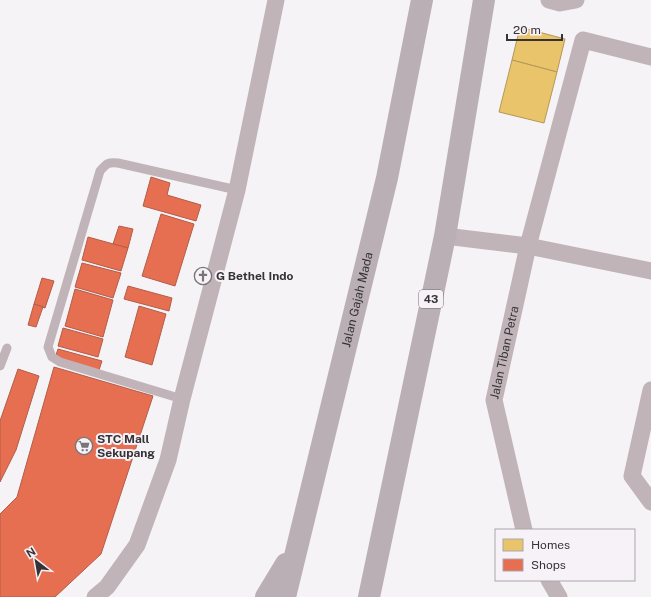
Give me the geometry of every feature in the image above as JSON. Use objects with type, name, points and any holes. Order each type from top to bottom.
[{"type":"highway","name":"Jalan Gajah Mada","points":[[284,597],[387,178],[422,0]]},
{"type":"highway","name":"43","points":[[369,597],[444,236],[484,0]]},
{"type":"highway","points":[[266,597],[297,548]]},
{"type":"highway","points":[[377,561],[382,597]]},
{"type":"street","points":[[95,597],[107,587],[137,546],[168,460],[182,400],[237,190],[276,0]]},
{"type":"street","points":[[549,0],[560,3],[576,0]]},
{"type":"street","name":"Jalan Tiban Petra","points":[[524,529],[494,400],[528,246],[583,40],[651,57]]},
{"type":"street","points":[[444,236],[528,246],[651,271]]},
{"type":"street","points":[[651,390],[632,476],[651,502]]},
{"type":"street","points":[[632,476],[651,481]]},
{"type":"street","points":[[550,581],[559,597]]},
{"type":"lane","points":[[182,400],[60,362],[52,357],[48,347],[100,171],[105,165],[109,163],[118,163],[237,190]]},
{"type":"lane","points":[[0,366],[7,348]]},
{"type":"building: Homes","points":[[520,27],[565,39],[557,72],[512,60]]},
{"type":"building: Homes","points":[[512,60],[557,72],[544,123],[499,112]]},
{"type":"building: Shops","points":[[151,177],[170,183],[167,195],[201,205],[196,221],[143,206]]},
{"type":"building: Shops","points":[[161,214],[194,224],[175,286],[142,276]]},
{"type":"building: Shops","points":[[119,226],[133,229],[128,248],[113,244]]},
{"type":"building: Shops","points":[[88,237],[128,248],[121,271],[82,260]]},
{"type":"building: Shops","points":[[82,263],[121,273],[113,298],[75,287]]},
{"type":"building: Shops","points":[[42,278],[54,281],[45,308],[34,304]]},
{"type":"building: Shops","points":[[128,286],[172,298],[169,311],[124,299]]},
{"type":"building: Shops","points":[[75,289],[113,300],[103,337],[65,326]]},
{"type":"building: Shops","points":[[34,304],[43,307],[36,327],[28,325]]},
{"type":"building: Shops","points":[[139,306],[166,314],[152,365],[125,357]]},
{"type":"building: Shops","points":[[63,328],[103,339],[98,357],[58,346]]},
{"type":"building: Shops","points":[[58,349],[102,361],[99,370],[55,358]]},
{"type":"building: Shops","name":"STC Mall Sekupang","points":[[54,367],[153,396],[101,554],[55,597],[0,597],[0,514],[17,497]]},
{"type":"building: Shops","points":[[18,369],[39,376],[16,450],[0,482],[0,421]]},
{"type":"place","name":"G Bethel Indo","points":[[203,276]]},
{"type":"place","name":"STC Mall Sekupang","points":[[84,446]]}]
